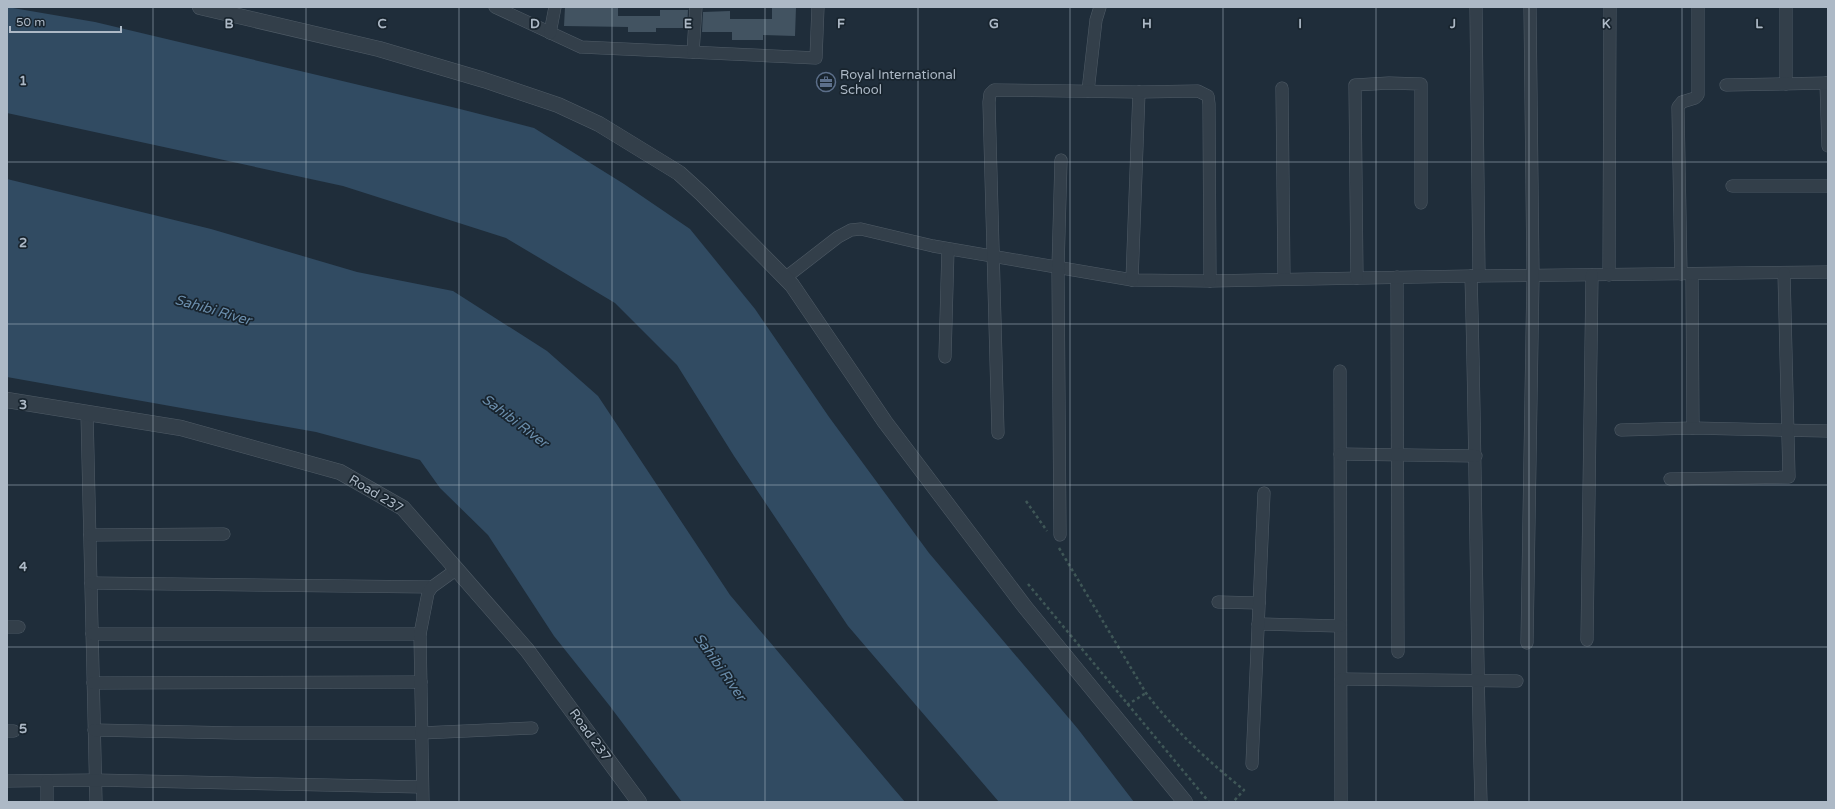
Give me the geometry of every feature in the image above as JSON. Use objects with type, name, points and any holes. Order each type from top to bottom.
[{"type":"street","points":[[200,7],[379,49],[446,69],[558,106],[599,124],[679,173],[702,194],[792,285],[885,422],[1025,607],[1185,802]]},
{"type":"street","points":[[495,7],[581,47],[816,58],[818,7]]},
{"type":"street","points":[[550,33],[555,7]]},
{"type":"street","points":[[693,52],[696,7]]},
{"type":"street","points":[[1088,91],[1096,20],[1100,7]]},
{"type":"street","points":[[1476,7],[1476,456],[1478,681],[1481,802]]},
{"type":"street","points":[[1527,643],[1533,276],[1530,7]]},
{"type":"street","points":[[1609,275],[1610,7]]},
{"type":"street","points":[[1693,428],[1678,107],[1682,102],[1695,98],[1698,95],[1698,7]]},
{"type":"street","points":[[1786,7],[1786,84]]},
{"type":"street","points":[[1357,278],[1355,85],[1389,83],[1421,84],[1421,204]]},
{"type":"street","points":[[1726,85],[1827,83],[1828,146]]},
{"type":"street","points":[[1282,88],[1284,278]]},
{"type":"street","points":[[998,433],[988,102],[990,94],[994,90],[1139,92],[1198,91],[1208,96],[1210,281]]},
{"type":"street","points":[[1132,280],[1139,92]]},
{"type":"street","points":[[1055,538],[1060,160]]},
{"type":"street","points":[[1732,186],[1828,186]]},
{"type":"street","points":[[785,278],[838,237],[850,230],[861,229],[948,249],[1132,280],[1210,281],[1284,278],[1828,272]]},
{"type":"street","points":[[945,357],[948,249]]},
{"type":"street","points":[[1670,479],[1789,477],[1784,273]]},
{"type":"street","points":[[1587,640],[1592,275]]},
{"type":"street","points":[[1397,277],[1398,652]]},
{"type":"street","points":[[1340,371],[1341,802]]},
{"type":"street","name":"Road 237","points":[[7,400],[181,428],[340,472],[403,508],[527,650],[639,802]]},
{"type":"street","points":[[87,413],[96,802]]},
{"type":"street","points":[[1621,430],[1693,428],[1828,430]]},
{"type":"street","points":[[1340,454],[1476,456]]},
{"type":"street","points":[[1252,764],[1264,493]]},
{"type":"street","points":[[90,535],[224,534]]},
{"type":"street","points":[[423,802],[420,634],[428,593],[432,587],[456,569]]},
{"type":"street","points":[[91,583],[432,587]]},
{"type":"street","points":[[1218,602],[1259,603]]},
{"type":"street","points":[[1258,624],[1340,626]]},
{"type":"street","points":[[92,634],[420,634]]},
{"type":"street","points":[[1340,679],[1517,681]]},
{"type":"street","points":[[93,684],[421,682]]},
{"type":"street","points":[[94,730],[236,733],[421,733],[532,728]]},
{"type":"street","points":[[7,782],[95,780],[422,787]]},
{"type":"street","points":[[47,781],[47,802]]},
{"type":"path","points":[[1026,501],[1055,538],[1146,693],[1162,714],[1188,742],[1210,763],[1244,790],[1233,802]]},
{"type":"path","points":[[1026,581],[1127,705],[1209,802]]},
{"type":"path","points":[[1127,705],[1146,693]]},
{"type":"water","points":[[7,7],[95,22],[534,128],[624,184],[690,229],[755,309],[829,417],[929,553],[1078,729],[1134,802],[999,802],[848,626],[734,456],[677,365],[615,303],[506,238],[343,186],[7,113]]},
{"type":"water","name":"Sahibi River","points":[[7,179],[211,229],[357,272],[453,291],[547,351],[598,396],[730,595],[905,802],[682,802],[609,705],[554,636],[488,535],[440,488],[420,460],[316,432],[7,377]]},
{"type":"building","points":[[565,7],[618,7],[618,16],[660,16],[660,10],[688,10],[687,28],[656,28],[656,32],[628,32],[628,27],[564,26]]},
{"type":"building","points":[[772,7],[796,7],[795,36],[763,35],[763,40],[732,40],[732,32],[702,32],[703,12],[730,11],[730,19],[772,19]]},
{"type":"place","name":"Royal International School","points":[[826,82]]}]
